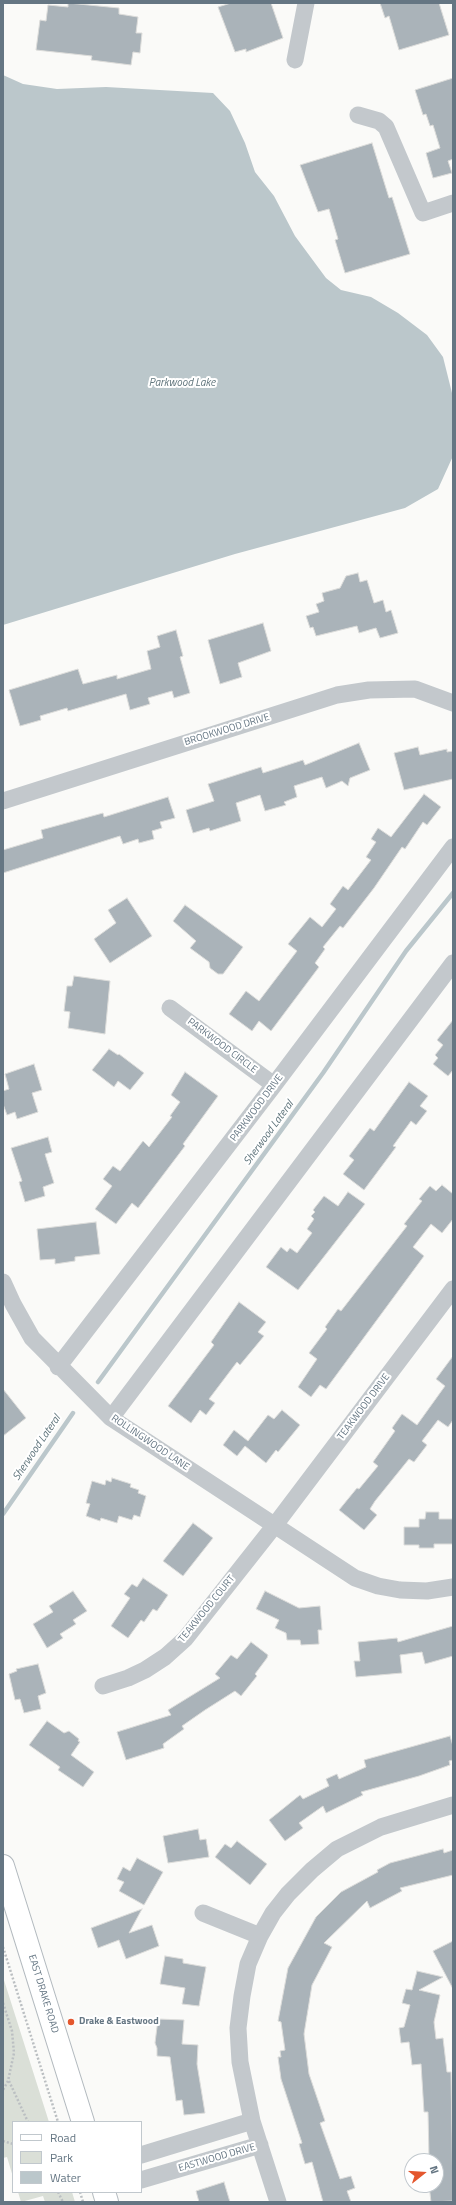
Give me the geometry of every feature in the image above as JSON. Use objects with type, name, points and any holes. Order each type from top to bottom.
[{"type":"main road","name":"EAST DRAKE ROAD","points":[[3,1866],[83,2121]]},
{"type":"street","points":[[295,60],[306,3]]},
{"type":"street","points":[[358,115],[379,121],[386,127],[423,213],[453,203]]},
{"type":"street","name":"BROOKWOOD DRIVE","points":[[3,800],[338,695],[369,690],[416,690],[453,703]]},
{"type":"street","name":"PARKWOOD DRIVE","points":[[58,1367],[274,1085],[453,847]]},
{"type":"street","points":[[111,1418],[453,963]]},
{"type":"street","name":"PARKWOOD CIRCLE","points":[[170,1008],[274,1085]]},
{"type":"street","name":"ROLLINGWOOD LANE","points":[[3,1282],[13,1304],[32,1338],[58,1367],[111,1418],[361,1580],[400,1590],[427,1591],[453,1587]]},
{"type":"street","name":"TEAKWOOD DRIVE","points":[[275,1525],[453,1289]]},
{"type":"street","name":"TEAKWOOD COURT","points":[[103,1686],[145,1670],[165,1657],[185,1639],[275,1525]]},
{"type":"street","points":[[260,2145],[252,2121],[240,2062],[238,2028],[248,1964],[260,1936],[273,1913],[288,1894],[312,1870],[337,1849],[380,1826],[453,1805]]},
{"type":"street","points":[[203,1913],[260,1936]]},
{"type":"street","points":[[142,2155],[252,2121]]},
{"type":"street","name":"EASTWOOD DRIVE","points":[[142,2180],[260,2145],[278,2202]]},
{"type":"path","points":[[3,1947],[58,2121]]},
{"type":"path","points":[[3,2002],[14,2044],[8,2081],[3,2090]]},
{"type":"path","points":[[8,2081],[28,2121]]},
{"type":"path","points":[[58,2193],[63,2202]]},
{"type":"green space","points":[[3,1977],[49,2121],[12,2121],[12,2174],[7,2157],[3,2158]]},
{"type":"green space","points":[[18,2193],[72,2193],[75,2202],[45,2202],[43,2196],[21,2202]]},
{"type":"water","name":"Parkwood Lake","points":[[3,75],[23,84],[57,89],[106,87],[213,93],[230,111],[245,143],[255,172],[274,196],[295,236],[326,278],[341,290],[371,297],[398,313],[427,335],[443,357],[452,393],[453,456],[438,489],[405,508],[235,554],[3,625]]},
{"type":"building","points":[[68,3],[119,8],[119,14],[138,17],[136,33],[142,33],[140,53],[133,52],[131,65],[91,60],[92,56],[36,50],[40,20],[46,21],[48,5],[68,7]]},
{"type":"building","points":[[231,3],[271,3],[283,38],[246,52],[246,49],[235,52],[218,7]]},
{"type":"building","points":[[380,3],[439,3],[449,35],[399,50],[389,16],[385,18]]},
{"type":"building","points":[[453,78],[453,159],[448,161],[452,173],[433,178],[426,153],[440,148],[433,125],[430,126],[426,114],[423,115],[415,90]]},
{"type":"building","points":[[372,143],[389,198],[392,197],[410,254],[345,273],[335,240],[338,239],[329,209],[318,212],[300,165]]},
{"type":"building","points":[[358,573],[360,582],[367,580],[374,603],[383,600],[386,612],[391,610],[398,633],[380,638],[376,628],[359,633],[357,626],[316,636],[313,627],[310,628],[306,616],[319,612],[316,604],[324,601],[322,593],[340,588],[346,576]]},
{"type":"building","points":[[263,623],[271,651],[238,663],[242,677],[220,684],[208,640]]},
{"type":"building","points":[[176,630],[183,656],[180,657],[190,693],[174,698],[172,691],[148,698],[150,704],[130,710],[126,694],[68,711],[67,708],[40,716],[41,720],[20,726],[9,690],[78,669],[83,684],[117,675],[117,679],[151,669],[147,651],[160,647],[157,636]]},
{"type":"building","points":[[359,743],[370,770],[350,778],[348,786],[342,781],[326,788],[322,777],[294,786],[297,797],[284,802],[286,805],[265,811],[260,795],[236,803],[241,821],[210,831],[209,828],[193,833],[186,810],[214,801],[208,784],[261,767],[263,773],[303,760],[305,765]]},
{"type":"building","points":[[418,747],[420,755],[447,749],[447,752],[453,751],[453,779],[404,790],[394,753]]},
{"type":"building","points":[[424,794],[441,807],[427,825],[423,822],[405,849],[402,847],[374,888],[343,928],[340,926],[323,947],[325,949],[315,963],[319,967],[271,1031],[259,1021],[252,1031],[229,1014],[246,991],[259,1001],[297,951],[288,944],[310,917],[322,927],[336,909],[330,904],[343,886],[348,890],[371,860],[366,857],[376,842],[371,839],[378,828],[391,837]]},
{"type":"building","points":[[168,797],[175,818],[160,822],[162,828],[152,831],[154,839],[139,843],[138,839],[123,844],[120,836],[3,873],[3,850],[43,838],[41,830],[103,813],[104,817]]},
{"type":"building","points":[[127,898],[152,936],[110,963],[94,939],[116,923],[108,910]]},
{"type":"building","points":[[185,905],[243,947],[223,974],[218,974],[210,968],[209,962],[190,948],[196,941],[173,921]]},
{"type":"building","points":[[74,976],[110,981],[105,1034],[68,1028],[70,1012],[64,1011],[67,986],[72,986]]},
{"type":"building","points":[[453,1020],[453,1070],[448,1076],[433,1064],[438,1058],[435,1055],[443,1045],[437,1040]]},
{"type":"building","points":[[109,1049],[118,1055],[119,1054],[144,1073],[130,1090],[118,1081],[114,1087],[92,1070]]},
{"type":"building","points":[[34,1064],[42,1090],[32,1093],[38,1112],[17,1119],[15,1112],[7,1115],[3,1104],[3,1091],[9,1089],[5,1074]]},
{"type":"building","points":[[185,1072],[218,1096],[183,1144],[185,1146],[138,1208],[132,1203],[116,1224],[95,1209],[112,1186],[103,1179],[113,1166],[120,1171],[143,1141],[149,1147],[172,1117],[170,1116],[180,1102],[171,1095]]},
{"type":"building","points":[[409,1082],[428,1096],[420,1106],[427,1111],[416,1125],[411,1121],[393,1146],[396,1147],[364,1190],[343,1174],[354,1160],[349,1156],[370,1128],[374,1131]]},
{"type":"building","points":[[48,1137],[52,1152],[45,1154],[54,1183],[43,1187],[45,1196],[25,1202],[19,1182],[22,1181],[11,1148]]},
{"type":"building","points":[[442,1185],[453,1194],[453,1219],[442,1233],[431,1224],[413,1247],[424,1256],[326,1389],[320,1385],[311,1397],[298,1387],[317,1359],[309,1353],[327,1329],[325,1327],[338,1309],[341,1311],[407,1226],[404,1224],[422,1201],[419,1199],[430,1186],[436,1191]]},
{"type":"building","points":[[348,1192],[365,1204],[298,1290],[266,1267],[281,1247],[287,1252],[290,1248],[297,1253],[312,1233],[307,1229],[314,1219],[311,1216],[315,1212],[313,1210],[324,1196],[338,1206]]},
{"type":"building","points":[[96,1222],[100,1254],[75,1257],[75,1261],[55,1264],[55,1259],[40,1260],[37,1229]]},
{"type":"building","points":[[239,1302],[266,1322],[258,1332],[264,1336],[240,1365],[237,1362],[209,1399],[215,1403],[206,1415],[200,1410],[191,1423],[168,1406],[214,1345],[211,1342]]},
{"type":"building","points":[[453,1356],[453,1420],[448,1427],[438,1420],[422,1441],[427,1445],[414,1462],[409,1459],[375,1501],[370,1509],[377,1515],[364,1530],[339,1510],[378,1466],[373,1462],[395,1431],[392,1428],[402,1414],[417,1425],[445,1386],[436,1379]]},
{"type":"building","points":[[3,1389],[26,1418],[3,1436]]},
{"type":"building","points":[[282,1410],[300,1425],[278,1452],[276,1450],[266,1463],[245,1446],[237,1456],[223,1445],[234,1430],[248,1441],[268,1415],[274,1419]]},
{"type":"building","points":[[112,1478],[131,1484],[130,1487],[139,1490],[138,1493],[146,1496],[140,1517],[134,1515],[132,1520],[119,1516],[117,1523],[101,1518],[100,1521],[86,1516],[90,1504],[86,1503],[92,1481],[105,1485],[106,1480],[111,1482]]},
{"type":"building","points":[[426,1512],[439,1512],[439,1519],[453,1519],[453,1544],[434,1544],[434,1548],[419,1548],[419,1545],[404,1545],[404,1527],[419,1527],[419,1519],[425,1519]]},
{"type":"building","points":[[193,1523],[213,1538],[183,1576],[163,1561]]},
{"type":"building","points":[[143,1578],[168,1595],[157,1611],[153,1609],[144,1622],[141,1620],[128,1638],[111,1626],[130,1598],[124,1594],[132,1584],[137,1587]]},
{"type":"building","points":[[73,1591],[87,1611],[73,1620],[76,1624],[60,1634],[63,1638],[47,1648],[33,1624],[53,1612],[49,1606]]},
{"type":"building","points":[[265,1591],[299,1608],[320,1606],[322,1630],[318,1630],[319,1644],[301,1645],[300,1640],[287,1640],[286,1633],[275,1628],[279,1620],[256,1609]]},
{"type":"building","points":[[453,1626],[453,1656],[425,1664],[422,1652],[400,1655],[402,1673],[356,1677],[354,1661],[360,1661],[358,1642],[397,1638],[398,1642]]},
{"type":"building","points":[[251,1642],[268,1655],[255,1674],[257,1676],[241,1696],[235,1691],[205,1710],[182,1726],[184,1729],[163,1744],[164,1748],[126,1760],[117,1732],[171,1715],[168,1710],[220,1678],[215,1674],[231,1655],[237,1659]]},
{"type":"building","points":[[38,1664],[46,1693],[38,1696],[41,1709],[24,1713],[20,1699],[15,1700],[9,1674],[17,1671],[16,1669]]},
{"type":"building","points":[[47,1721],[64,1733],[69,1731],[79,1739],[78,1741],[80,1742],[71,1755],[94,1772],[83,1787],[58,1770],[60,1767],[29,1745]]},
{"type":"building","points":[[450,1736],[453,1746],[453,1760],[449,1761],[450,1765],[419,1776],[361,1792],[363,1795],[326,1813],[323,1806],[299,1823],[303,1828],[285,1841],[269,1820],[300,1795],[303,1799],[329,1786],[326,1779],[337,1774],[339,1779],[366,1767],[364,1760]]},
{"type":"building","points":[[198,1829],[200,1840],[206,1839],[209,1857],[168,1863],[163,1836]]},
{"type":"building","points":[[237,1841],[267,1864],[250,1885],[215,1857],[225,1844],[231,1848]]},
{"type":"building","points":[[443,1849],[444,1853],[453,1850],[453,1875],[400,1888],[402,1891],[370,1908],[367,1901],[324,1943],[332,1947],[312,1985],[304,2034],[309,2074],[325,2121],[320,2123],[340,2179],[351,2176],[355,2188],[347,2191],[351,2202],[323,2202],[312,2162],[305,2164],[299,2144],[302,2143],[281,2079],[278,2057],[281,2057],[280,2051],[285,2050],[281,2022],[278,2021],[288,1968],[316,1917],[341,1892],[378,1872],[377,1870],[390,1863]]},
{"type":"building","points":[[137,1858],[163,1872],[144,1905],[119,1891],[124,1882],[117,1879],[123,1867],[130,1871]]},
{"type":"building","points":[[142,1909],[129,1933],[152,1925],[159,1946],[126,1959],[119,1940],[98,1948],[91,1928]]},
{"type":"building","points":[[453,1941],[453,1989],[433,1951]]},
{"type":"building","points":[[165,1956],[183,1959],[183,1963],[206,1967],[199,2006],[182,2004],[185,1988],[160,1984]]},
{"type":"building","points":[[417,1971],[443,1977],[419,1990],[440,1995],[434,2022],[436,2039],[443,2038],[447,2072],[451,2072],[453,2201],[431,2202],[430,2193],[444,2193],[444,2153],[429,2153],[428,2112],[424,2112],[421,2064],[412,2065],[409,2042],[401,2043],[399,2028],[404,2027],[410,2005],[402,2003],[406,1989],[412,1990]]},
{"type":"building","points":[[158,2019],[184,2020],[182,2044],[198,2045],[197,2064],[205,2113],[184,2115],[182,2100],[176,2101],[170,2057],[157,2056],[157,2048],[155,2043]]},
{"type":"building","points":[[224,2182],[230,2202],[199,2202],[196,2191]]},
{"type":"waterway","name":"Sherwood Lateral","points":[[98,1382],[323,1073],[406,951],[453,893]]},
{"type":"waterway","name":"Sherwood Lateral","points":[[3,1514],[73,1413]]},
{"type":"place","name":"Drake & Eastwood","points":[[71,2022]]}]
